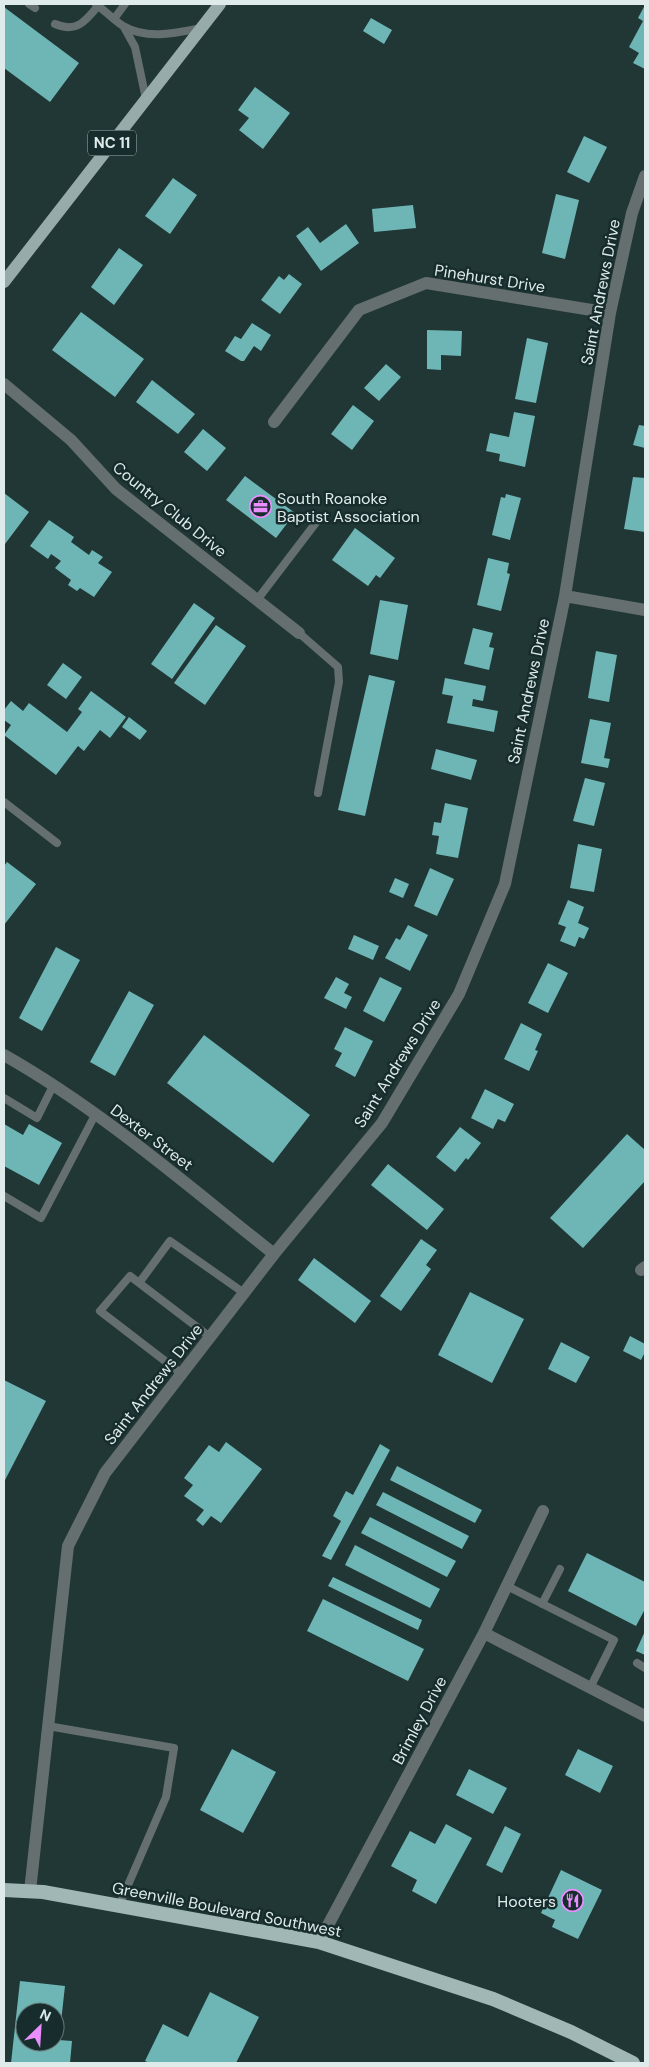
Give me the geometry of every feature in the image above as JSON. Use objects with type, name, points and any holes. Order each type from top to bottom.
[{"type":"highway","name":"Greenville Boulevard Southwest","points":[[4,1890],[30,1891],[319,1942],[494,1999],[571,2032],[633,2063]]},
{"type":"main road","name":"NC 11","points":[[4,282],[220,4]]},
{"type":"street","name":"Saint Andrews Drive","points":[[30,1891],[68,1546],[105,1473],[274,1254],[382,1123],[460,994],[505,884],[564,596],[610,313],[632,213],[645,176]]},
{"type":"street","name":"Pinehurst Drive","points":[[274,422],[359,310],[426,283],[610,313]]},
{"type":"street","name":"Country Club Drive","points":[[4,384],[72,440],[116,489],[299,633]]},
{"type":"street","points":[[564,596],[645,610]]},
{"type":"street","name":"Dexter Street","points":[[4,1055],[54,1084],[274,1254]]},
{"type":"street","name":"Brimley Drive","points":[[319,1942],[484,1633],[543,1511]]},
{"type":"street","points":[[484,1633],[645,1716]]},
{"type":"lane","points":[[114,19],[124,4]]},
{"type":"lane","points":[[55,24],[71,28],[84,24],[97,5],[124,27],[140,32],[164,35],[201,28]]},
{"type":"lane","points":[[124,27],[134,47],[146,99]]},
{"type":"lane","points":[[258,600],[318,520]]},
{"type":"lane","points":[[299,633],[338,667],[340,682],[318,793]]},
{"type":"lane","points":[[4,802],[57,843]]},
{"type":"lane","points":[[4,1098],[37,1118],[54,1084]]},
{"type":"lane","points":[[4,1196],[41,1218],[95,1115]]},
{"type":"lane","points":[[139,1283],[170,1241],[244,1293]]},
{"type":"lane","points":[[182,1374],[100,1311],[130,1276],[210,1337]]},
{"type":"lane","points":[[542,1604],[560,1569]]},
{"type":"lane","points":[[507,1586],[614,1640],[590,1688]]},
{"type":"lane","points":[[637,1664],[645,1668]]},
{"type":"lane","points":[[48,1726],[174,1748],[166,1797],[119,1906]]},
{"type":"building","points":[[645,5],[645,69],[633,63],[639,53],[629,47],[643,21],[638,18]]},
{"type":"building","points":[[4,7],[79,63],[50,102],[4,68]]},
{"type":"building","points":[[371,18],[392,30],[384,44],[363,31]]},
{"type":"building","points":[[255,87],[290,113],[263,149],[239,130],[249,118],[238,110]]},
{"type":"building","points":[[584,136],[607,147],[589,183],[567,172]]},
{"type":"building","points":[[173,178],[197,195],[170,234],[145,216]]},
{"type":"building","points":[[556,194],[579,200],[565,259],[542,253]]},
{"type":"building","points":[[413,205],[416,228],[374,232],[372,209]]},
{"type":"building","points":[[346,224],[359,243],[321,271],[296,236],[308,227],[320,243]]},
{"type":"building","points":[[119,248],[143,265],[114,305],[91,287]]},
{"type":"building","points":[[289,274],[302,284],[280,314],[261,300],[279,276],[284,280]]},
{"type":"building","points":[[81,312],[144,359],[115,397],[52,350]]},
{"type":"building","points":[[252,323],[271,335],[261,351],[254,346],[244,361],[241,361],[225,351],[235,336],[241,339]]},
{"type":"building","points":[[427,330],[462,331],[461,356],[441,355],[441,370],[427,369]]},
{"type":"building","points":[[527,338],[548,343],[536,403],[515,399]]},
{"type":"building","points":[[386,364],[401,377],[379,401],[364,388]]},
{"type":"building","points":[[152,380],[195,414],[178,434],[136,402]]},
{"type":"building","points":[[353,405],[374,421],[352,450],[331,434]]},
{"type":"building","points":[[514,412],[535,416],[525,467],[499,461],[500,454],[486,451],[490,433],[509,437]]},
{"type":"building","points":[[639,425],[645,426],[645,448],[633,445]]},
{"type":"building","points":[[203,429],[226,448],[207,471],[184,452]]},
{"type":"building","name":"South Roanoke Baptist Association","points":[[245,476],[295,513],[276,538],[226,500]]},
{"type":"building","points":[[633,477],[645,478],[645,532],[624,529]]},
{"type":"building","points":[[4,493],[29,512],[5,544],[4,543]]},
{"type":"building","points":[[506,494],[521,498],[510,540],[492,535],[501,497],[505,498]]},
{"type":"building","points":[[49,520],[74,537],[71,542],[89,555],[92,550],[103,557],[98,563],[112,572],[94,597],[80,588],[77,591],[68,585],[71,580],[55,568],[61,561],[51,554],[48,559],[30,546]]},
{"type":"building","points":[[355,528],[395,558],[380,578],[376,575],[368,586],[332,560]]},
{"type":"building","points":[[488,558],[509,563],[507,573],[510,574],[501,611],[477,605]]},
{"type":"building","points":[[380,600],[408,605],[398,660],[370,654]]},
{"type":"building","points":[[194,603],[215,618],[172,679],[151,664]]},
{"type":"building","points":[[216,625],[246,646],[205,705],[174,683]]},
{"type":"building","points":[[473,628],[493,633],[489,647],[494,648],[489,670],[464,664]]},
{"type":"building","points":[[596,651],[617,655],[609,702],[588,698]]},
{"type":"building","points":[[63,663],[82,677],[66,699],[47,685]]},
{"type":"building","points":[[369,675],[395,681],[365,816],[338,810]]},
{"type":"building","points":[[445,678],[486,686],[483,701],[473,699],[472,706],[498,711],[494,732],[447,723],[453,696],[442,694]]},
{"type":"building","points":[[91,691],[126,717],[110,738],[100,730],[84,751],[78,746],[56,775],[4,735],[11,725],[4,720],[4,710],[11,701],[23,711],[29,703],[67,732],[82,712],[78,709]]},
{"type":"building","points":[[129,717],[147,731],[140,740],[122,727]]},
{"type":"building","points":[[590,719],[611,723],[604,758],[610,759],[608,768],[581,763]]},
{"type":"building","points":[[436,749],[477,760],[471,780],[431,769]]},
{"type":"building","points":[[585,778],[605,783],[594,826],[573,821]]},
{"type":"building","points":[[445,803],[468,808],[458,858],[436,854],[439,836],[432,835],[434,822],[441,823]]},
{"type":"building","points":[[578,844],[602,849],[594,892],[570,888]]},
{"type":"building","points":[[7,862],[36,884],[4,925],[4,866]]},
{"type":"building","points":[[430,868],[454,879],[437,916],[414,906]]},
{"type":"building","points":[[395,878],[409,884],[403,898],[389,892]]},
{"type":"building","points":[[568,900],[584,907],[578,923],[589,928],[584,939],[579,937],[575,947],[560,941],[566,927],[558,924]]},
{"type":"building","points":[[408,925],[428,935],[410,971],[385,958],[396,938],[400,940]]},
{"type":"building","points":[[354,935],[379,946],[373,960],[348,949]]},
{"type":"building","points":[[56,947],[80,960],[42,1031],[19,1018]]},
{"type":"building","points":[[548,963],[568,973],[548,1013],[528,1003]]},
{"type":"building","points":[[336,977],[349,984],[344,993],[352,997],[346,1009],[324,998]]},
{"type":"building","points":[[380,977],[402,988],[384,1022],[363,1011]]},
{"type":"building","points":[[129,991],[154,1005],[115,1076],[90,1062]]},
{"type":"building","points":[[521,1023],[542,1034],[535,1050],[538,1051],[529,1071],[504,1059]]},
{"type":"building","points":[[345,1027],[373,1041],[355,1077],[335,1066],[342,1053],[334,1049]]},
{"type":"building","points":[[204,1035],[310,1115],[273,1163],[167,1083]]},
{"type":"building","points":[[485,1089],[514,1104],[505,1122],[498,1119],[493,1129],[471,1118]]},
{"type":"building","points":[[4,1124],[23,1135],[29,1124],[62,1143],[39,1185],[4,1166]]},
{"type":"building","points":[[460,1127],[481,1143],[468,1160],[466,1158],[455,1172],[436,1157]]},
{"type":"building","points":[[627,1134],[645,1150],[645,1181],[583,1248],[550,1218]]},
{"type":"building","points":[[388,1164],[444,1209],[427,1230],[371,1185]]},
{"type":"building","points":[[421,1239],[437,1250],[426,1265],[431,1269],[401,1311],[380,1296]]},
{"type":"building","points":[[314,1258],[371,1301],[355,1323],[298,1280]]},
{"type":"building","points":[[470,1292],[524,1319],[492,1383],[438,1355]]},
{"type":"building","points":[[630,1336],[645,1344],[645,1352],[641,1360],[623,1351]]},
{"type":"building","points":[[561,1342],[590,1357],[576,1383],[548,1369]]},
{"type":"building","points":[[4,1380],[46,1401],[4,1482]]},
{"type":"building","points":[[226,1442],[262,1469],[221,1523],[211,1516],[203,1526],[196,1520],[204,1510],[184,1496],[193,1485],[184,1478],[209,1445],[219,1452]]},
{"type":"building","points":[[380,1444],[390,1450],[331,1560],[322,1556],[341,1521],[333,1516],[346,1491],[353,1495]]},
{"type":"building","points":[[397,1466],[482,1510],[475,1523],[390,1480]]},
{"type":"building","points":[[383,1492],[469,1536],[462,1549],[376,1505]]},
{"type":"building","points":[[370,1517],[456,1561],[447,1577],[361,1533]]},
{"type":"building","points":[[355,1545],[440,1589],[430,1608],[345,1565]]},
{"type":"building","points":[[587,1553],[645,1582],[645,1609],[636,1626],[568,1591]]},
{"type":"building","points":[[333,1577],[422,1620],[418,1630],[328,1586]]},
{"type":"building","points":[[323,1599],[424,1649],[408,1681],[307,1631]]},
{"type":"building","points":[[645,1631],[645,1655],[636,1651]]},
{"type":"building","points":[[232,1749],[276,1772],[243,1833],[200,1810]]},
{"type":"building","points":[[578,1749],[613,1766],[600,1793],[565,1775]]},
{"type":"building","points":[[469,1769],[507,1788],[493,1814],[456,1795]]},
{"type":"building","points":[[446,1824],[472,1838],[436,1904],[412,1891],[417,1880],[391,1866],[410,1831],[435,1844]]},
{"type":"building","points":[[505,1826],[521,1834],[502,1873],[486,1865]]},
{"type":"building","name":"Hooters","points":[[561,1870],[602,1890],[578,1939],[552,1927],[555,1920],[541,1913]]},
{"type":"building","points":[[20,1981],[65,1986],[63,2002],[18,2002]]},
{"type":"building","points":[[210,1992],[259,2017],[236,2063],[150,2063],[145,2061],[163,2024],[188,2037]]},
{"type":"building","points":[[15,2027],[15,2052],[65,2052],[65,2040],[72,2041],[70,2063],[11,2063]]},
{"type":"place","name":"South Roanoke Baptist Association","points":[[261,507]]},
{"type":"place","name":"Hooters","points":[[572,1901]]}]
